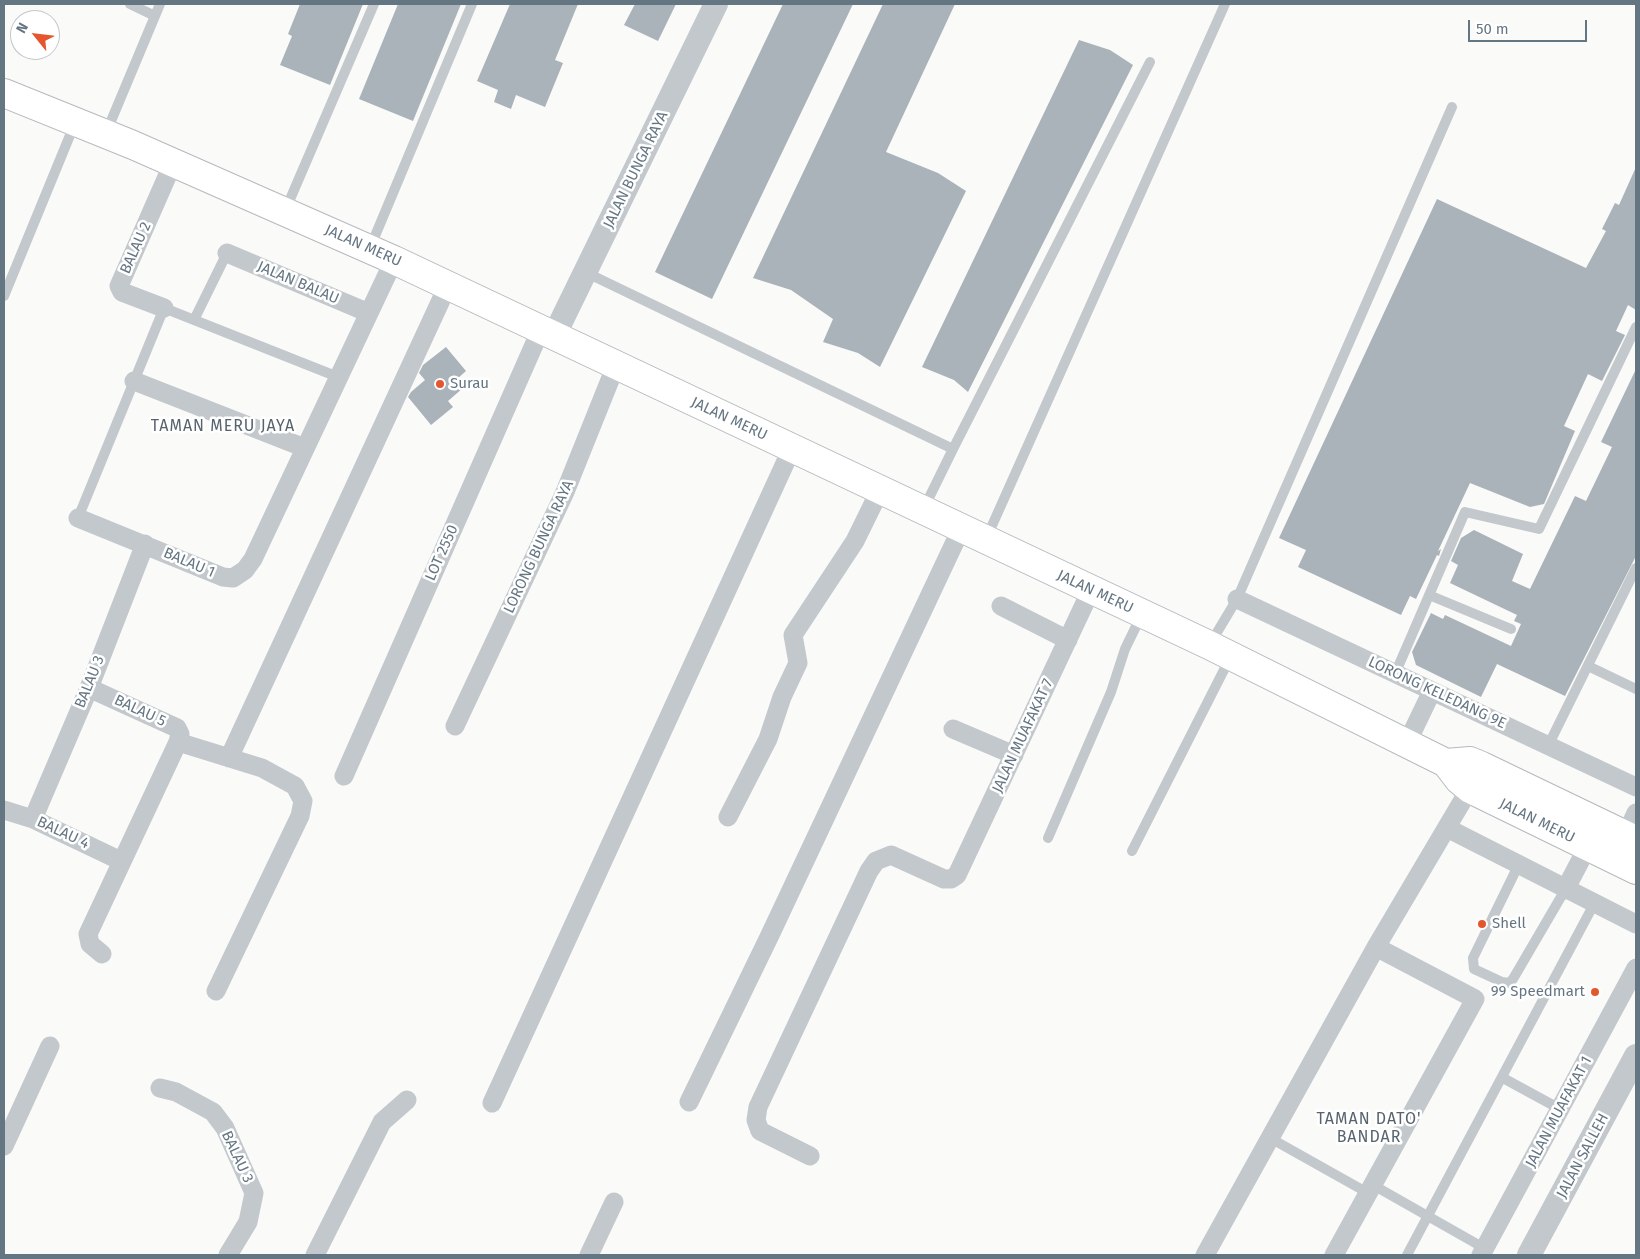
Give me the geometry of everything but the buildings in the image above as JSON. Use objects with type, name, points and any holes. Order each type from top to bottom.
[{"type":"main road","name":"JALAN MERU","points":[[4,93],[106,134],[394,260],[1220,651],[1446,763],[1470,762],[1476,777],[1588,846],[1627,865]]},
{"type":"main road","name":"JALAN MERU","points":[[1476,777],[1633,829]]},
{"type":"main road","points":[[1627,865],[1636,880]]},
{"type":"street","name":"JALAN BUNGA RAYA","points":[[548,333],[587,273],[716,4]]},
{"type":"street","name":"BALAU 2","points":[[164,308],[122,292],[119,286],[173,163]]},
{"type":"street","name":"JALAN BALAU","points":[[227,253],[369,313]]},
{"type":"street","name":"BALAU 1","points":[[78,518],[223,577],[233,578],[245,570],[253,559],[394,260]]},
{"type":"street","points":[[229,758],[448,286]]},
{"type":"street","name":"LOT 2550","points":[[344,776],[548,333]]},
{"type":"street","name":"LORONG BUNGA RAYA","points":[[456,726],[565,492],[616,365]]},
{"type":"street","points":[[134,381],[306,448]]},
{"type":"street","points":[[492,1103],[792,448]]},
{"type":"street","points":[[728,817],[768,740],[782,696],[798,663],[793,635],[855,541],[880,490]]},
{"type":"street","points":[[689,1102],[770,934],[973,534]]},
{"type":"street","name":"BALAU 3","points":[[33,819],[89,688],[145,544]]},
{"type":"street","name":"JALAN MUAFAKAT 7","points":[[810,1156],[760,1131],[756,1120],[758,1108],[869,871],[876,861],[891,855],[944,879],[951,879],[962,866],[1091,590]]},
{"type":"street","name":"LORONG KELEDANG 9E","points":[[1237,599],[1636,788]]},
{"type":"street","points":[[1001,606],[1068,640]]},
{"type":"street","name":"BALAU 5","points":[[89,688],[177,728],[180,734],[178,742]]},
{"type":"street","points":[[1407,743],[1432,691]]},
{"type":"street","points":[[953,729],[1014,755]]},
{"type":"street","points":[[102,954],[90,944],[88,934],[178,742],[256,765],[295,786],[302,796],[303,808],[216,991]]},
{"type":"street","points":[[1205,1255],[1376,947],[1476,777]]},
{"type":"street","name":"BALAU 4","points":[[4,810],[33,819],[121,861]]},
{"type":"street","points":[[1446,828],[1565,890],[1636,924]]},
{"type":"street","points":[[1565,890],[1588,846]]},
{"type":"street","points":[[1334,1255],[1475,999],[1376,947]]},
{"type":"street","name":"JALAN MUAFAKAT 1","points":[[1482,1252],[1636,968]]},
{"type":"street","points":[[4,1146],[50,1046]]},
{"type":"street","name":"JALAN SALLEH","points":[[1529,1255],[1636,1056]]},
{"type":"street","name":"BALAU 3","points":[[160,1088],[176,1092],[213,1112],[225,1128],[254,1193],[253,1208],[248,1222],[228,1255]]},
{"type":"street","points":[[315,1255],[378,1128],[382,1122],[407,1100]]},
{"type":"street","points":[[588,1255],[614,1202]]},
{"type":"lane","points":[[130,4],[155,16]]},
{"type":"lane","points":[[106,134],[160,4]]},
{"type":"lane","points":[[285,212],[374,4]]},
{"type":"lane","points":[[369,249],[472,4]]},
{"type":"lane","points":[[973,534],[1225,4]]},
{"type":"lane","points":[[923,510],[1150,62]]},
{"type":"lane","points":[[1132,851],[1220,651],[1237,599],[1452,107]]},
{"type":"lane","points":[[4,296],[75,122]]},
{"type":"lane","points":[[194,320],[227,253]]},
{"type":"lane","points":[[587,273],[953,449]]},
{"type":"lane","points":[[164,308],[338,377]]},
{"type":"lane","name":"BALAU 1","points":[[78,518],[164,308]]},
{"type":"lane","points":[[1395,674],[1464,512],[1539,529],[1636,327]]},
{"type":"lane","points":[[1548,746],[1636,568]]},
{"type":"lane","points":[[1429,595],[1511,629]]},
{"type":"lane","points":[[1048,838],[1111,692],[1125,649],[1142,614]]},
{"type":"lane","points":[[1588,666],[1636,690]]},
{"type":"lane","points":[[1518,866],[1473,958],[1474,969],[1502,982],[1509,983],[1565,890]]},
{"type":"lane","points":[[1407,1255],[1503,1078],[1594,904]]},
{"type":"lane","points":[[1503,1078],[1560,1109]]},
{"type":"lane","points":[[1270,1138],[1428,1216],[1482,1252]]},
{"type":"place","name":"Surau","points":[[440,384]]},
{"type":"place","name":"Shell","points":[[1482,924]]},
{"type":"place","name":"99 Speedmart","points":[[1595,992]]},
{"type":"district","name":"TAMAN MERU JAYA","points":[[223,427]]},
{"type":"district","name":"TAMAN DATO' BANDAR","points":[[1369,1129]]}]
